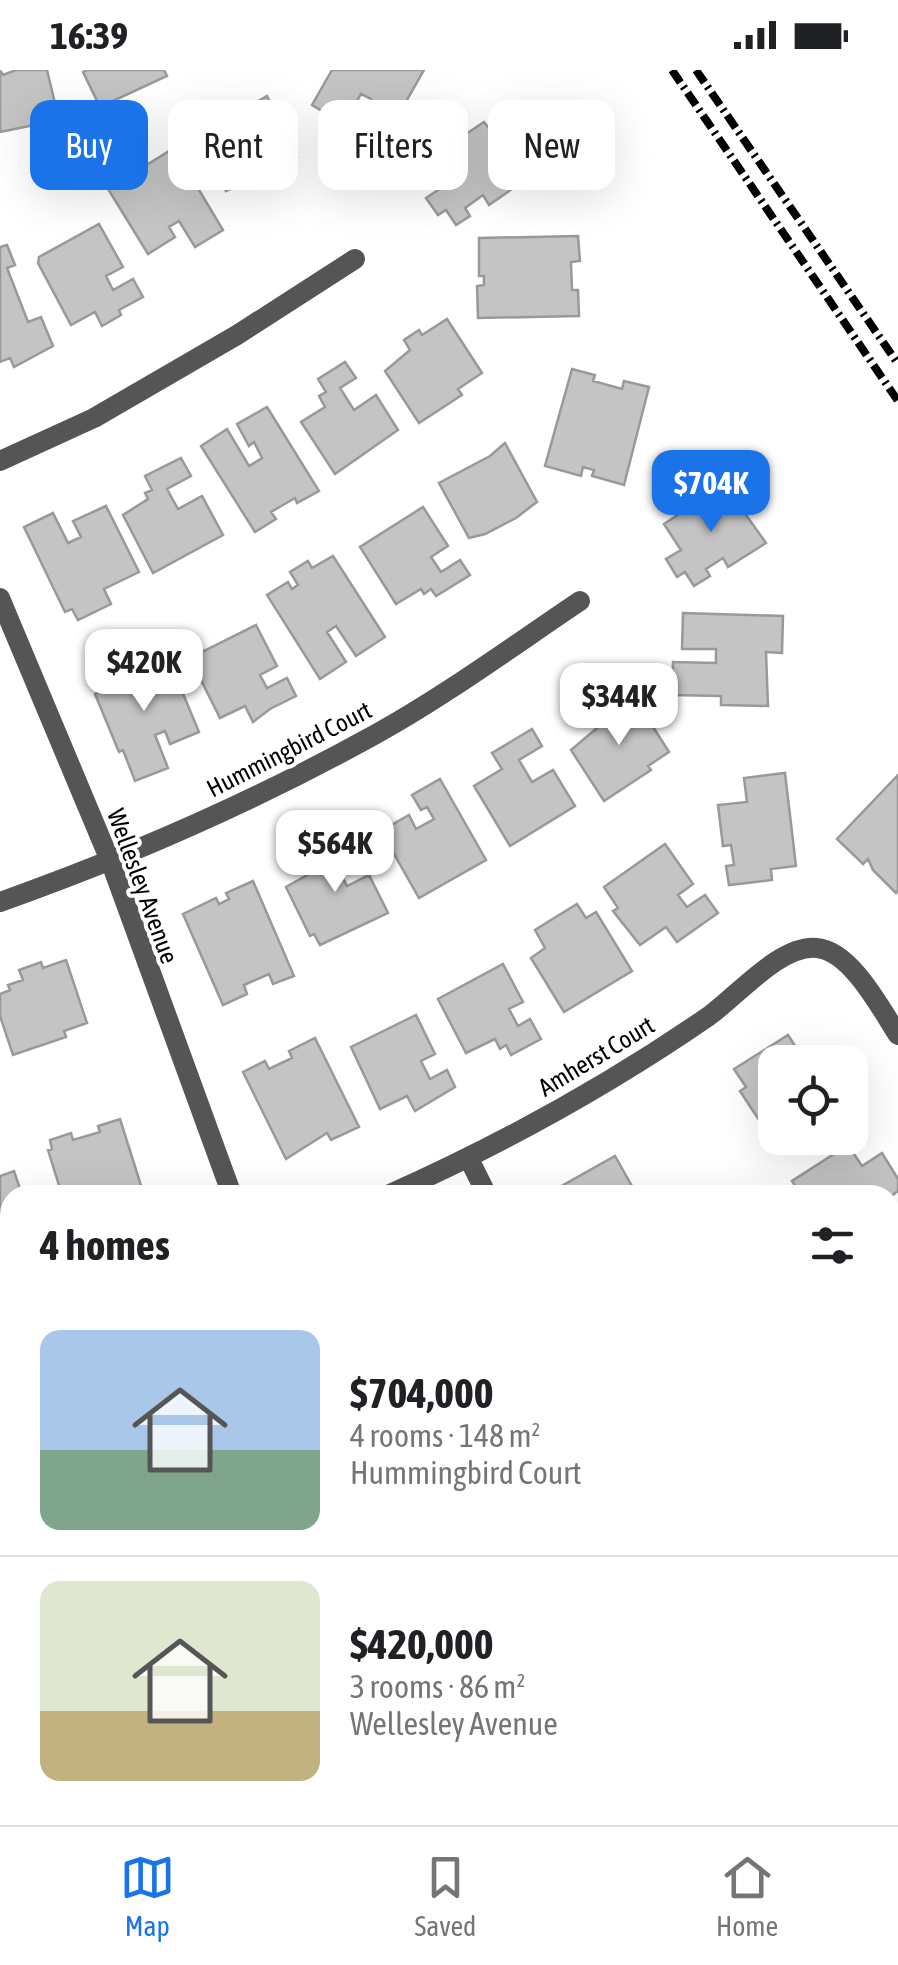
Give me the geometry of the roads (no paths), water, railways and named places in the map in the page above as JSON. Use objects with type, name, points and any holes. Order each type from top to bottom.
[{"type":"street","points":[[0,461],[94,418],[237,335],[355,259]]},
{"type":"street","name":"Wellesley Avenue","points":[[0,598],[110,863],[228,1185]]},
{"type":"street","name":"Hummingbird Court","points":[[0,902],[110,863],[249,800],[377,733],[580,601]]},
{"type":"street","name":"Amherst Court","points":[[410,1185],[469,1159],[603,1083],[711,1014],[793,950],[820,947],[838,957],[856,972],[898,1035]]},
{"type":"street","points":[[469,1159],[482,1185]]},
{"type":"railway","points":[[672,70],[898,401]]},
{"type":"railway","points":[[696,70],[898,364]]}]
